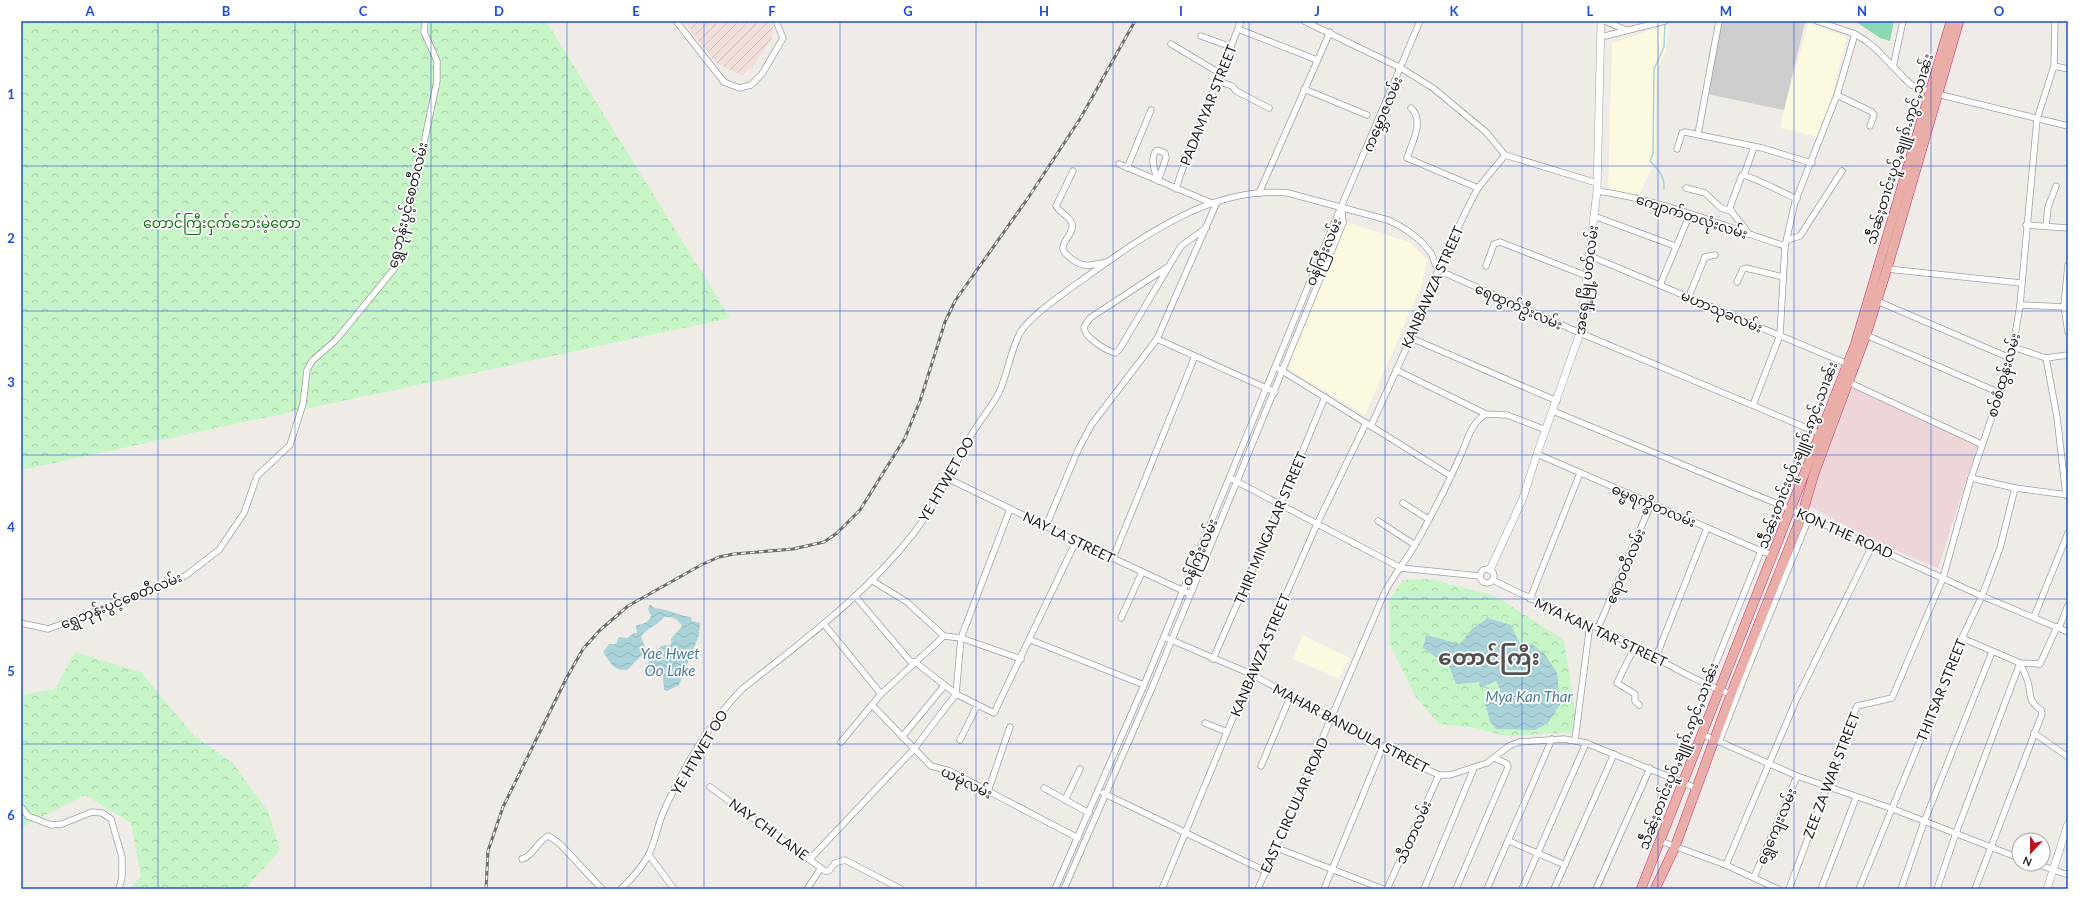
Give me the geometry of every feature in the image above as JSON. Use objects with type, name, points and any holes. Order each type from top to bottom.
[{"type":"highway","name":"သဵႅၼ်ႈတၢင်းပူဝ်ႇၶျူၵ်ႉဢွင်ႇသၢၼ်း","points":[[1641,889],[1790,509],[1821,434],[1866,335],[1887,269],[1934,93],[1951,21]]},
{"type":"highway","name":"သဵႅၼ်ႈတၢင်းပူဝ်ႇၶျူၵ်ႉဢွင်ႇသၢၼ်း","points":[[1655,889],[1675,847],[1696,788],[1716,741],[1731,694],[1805,516],[1814,474],[1848,382],[1851,366],[1934,93],[1959,21]]},
{"type":"street","name":"ရွှေဘုန်းပွင့်စေတီလမ်း","points":[[21,623],[48,629],[185,576],[219,550],[244,513],[257,476],[290,445],[303,404],[307,370],[312,361],[336,340],[394,269],[413,195],[437,81],[437,61],[424,32],[425,21]]},
{"type":"street","points":[[676,21],[724,82],[739,88],[751,85],[762,74],[782,38],[776,21]]},
{"type":"street","name":"PADAMYAR STREET","points":[[1176,189],[1183,166],[1241,21]]},
{"type":"street","points":[[1304,21],[1330,32],[1401,68],[1433,88],[1480,127],[1505,155],[1597,183]]},
{"type":"street","name":"ကမ္ဘောဇလမ်း","points":[[1342,208],[1420,21]]},
{"type":"street","name":"အရှေ့မြို့ပတ်လမ်း","points":[[1490,570],[1523,498],[1580,333],[1597,191],[1602,37],[1601,21]]},
{"type":"street","points":[[1604,21],[1626,30]]},
{"type":"street","points":[[1602,37],[1663,21]]},
{"type":"street","points":[[1698,134],[1719,21]]},
{"type":"street","points":[[1817,21],[1855,34],[1876,49],[1910,85],[1934,93],[2068,126]]},
{"type":"street","points":[[1893,67],[1903,21]]},
{"type":"street","name":"စဝ်စံထွန်းလမ်း","points":[[1942,578],[1981,444],[2000,393],[2013,347],[2020,305],[2026,225],[2037,119],[2054,66],[2055,21]]},
{"type":"street","points":[[1238,29],[1317,60]]},
{"type":"street","points":[[1259,193],[1330,32]]},
{"type":"street","points":[[1753,405],[1780,335],[1785,246],[1797,199],[1837,95],[1855,34]]},
{"type":"street","points":[[1201,36],[1231,47]]},
{"type":"street","points":[[1171,44],[1232,86],[1236,91],[1269,108]]},
{"type":"street","points":[[2054,66],[2068,69]]},
{"type":"street","points":[[1304,89],[1367,115]]},
{"type":"street","points":[[1837,95],[1872,112],[1874,115],[1870,126]]},
{"type":"street","points":[[1412,108],[1417,113],[1418,121],[1407,158],[1478,188]]},
{"type":"street","points":[[1127,168],[1151,110]]},
{"type":"street","points":[[1677,149],[1682,132],[1698,134],[1754,147],[1812,163]]},
{"type":"street","points":[[1731,211],[1731,203],[1744,175],[1754,147]]},
{"type":"street","points":[[1157,150],[1165,153],[1166,158],[1158,181],[1153,156],[1157,150]]},
{"type":"street","name":"KANBAWZA STREET","points":[[1162,889],[1251,674],[1317,524],[1396,370],[1411,338],[1438,270],[1478,188],[1505,155]]},
{"type":"street","points":[[1046,526],[1078,450],[1092,424],[1158,339],[1206,228],[1215,203],[1176,189],[1119,164]]},
{"type":"street","points":[[1073,171],[1056,206],[1069,219],[1072,225],[1072,230],[1063,246],[1064,251],[1076,264],[1081,265],[1109,261]]},
{"type":"street","points":[[1787,240],[1800,236],[1842,171]]},
{"type":"street","points":[[1744,175],[1797,199]]},
{"type":"street","points":[[2046,226],[2048,207],[2056,186]]},
{"type":"street","points":[[1686,188],[1705,193],[1721,208],[1731,211],[1743,224],[1748,234]]},
{"type":"street","name":"YE HTWET OO","points":[[621,889],[639,870],[649,855],[663,813],[689,763],[715,721],[741,690],[824,624],[855,596],[914,533],[949,479],[973,432],[1001,388],[1020,333],[1060,296],[1109,261],[1169,222],[1215,203],[1272,191],[1288,193],[1342,208]]},
{"type":"street","name":"ကျောက်တလုံးလမ်း","points":[[1597,191],[1650,201],[1785,246]]},
{"type":"street","points":[[1342,208],[1399,225],[1421,242],[1432,255],[1438,270]]},
{"type":"street","name":"ဝန်ကြီးလမ်း","points":[[1055,889],[1144,685],[1342,208]]},
{"type":"street","name":"ဝန်ကြီးလမ်း","points":[[1064,889],[1172,640],[1275,392],[1343,223],[1342,208]]},
{"type":"street","points":[[1660,285],[1675,246],[1690,214]]},
{"type":"street","points":[[1594,216],[1675,246]]},
{"type":"street","points":[[2026,225],[2068,228]]},
{"type":"street","points":[[1169,266],[1090,318],[1084,327],[1085,333],[1108,350],[1115,353],[1119,350],[1182,246],[1206,228]]},
{"type":"street","points":[[1486,266],[1494,244],[1500,242],[1587,276]]},
{"type":"street","points":[[1689,296],[1705,257],[1714,255]]},
{"type":"street","name":"မဟာသုခလမ်း","points":[[1590,256],[1689,296],[1851,366]]},
{"type":"street","points":[[2068,265],[2066,307],[2068,332]]},
{"type":"street","points":[[1737,282],[1743,269],[1746,268],[1783,277]]},
{"type":"street","points":[[1887,269],[2021,284]]},
{"type":"street","name":"ရေထွက်ဦးလမ်း","points":[[1438,270],[1580,333],[1821,434]]},
{"type":"street","points":[[1877,301],[2010,358]]},
{"type":"street","points":[[2020,305],[2066,307]]},
{"type":"street","points":[[1866,335],[2000,393]]},
{"type":"street","points":[[1411,338],[1557,401]]},
{"type":"street","points":[[1158,339],[1275,392]]},
{"type":"street","points":[[2013,347],[2046,358],[2068,355]]},
{"type":"street","points":[[1113,558],[1195,356]]},
{"type":"street","points":[[1971,478],[2015,488],[2067,495],[2057,417],[2046,358]]},
{"type":"street","points":[[1276,367],[1451,476]]},
{"type":"street","points":[[1396,370],[1486,414],[1507,415],[1546,430]]},
{"type":"street","points":[[1848,382],[1981,444]]},
{"type":"street","name":"THIRI MINGALAR STREET","points":[[1213,659],[1280,506],[1325,397]]},
{"type":"street","name":"KON THE ROAD","points":[[1553,411],[1790,509],[1982,596],[2034,616],[2068,632]]},
{"type":"street","name":"EAST CIRCULAR ROAD","points":[[1258,889],[1384,594],[1391,580],[1401,568],[1415,545],[1451,476],[1478,418],[1486,414]]},
{"type":"street","name":"ဓမ္မရက္ခိတလမ်း","points":[[1537,454],[1773,555]]},
{"type":"street","points":[[1530,599],[1580,473]]},
{"type":"street","name":"MYA KAN TAR STREET","points":[[1230,478],[1280,506],[1401,568],[1480,576],[1484,583],[1493,580],[1530,599],[1590,624],[1635,646],[1707,685],[1731,694]]},
{"type":"street","name":"NAY LA STREET","points":[[949,479],[1076,541],[1190,594]]},
{"type":"street","name":"THITSAR STREET","points":[[1859,889],[1962,638],[1982,596],[2000,548],[2015,488]]},
{"type":"street","points":[[1403,503],[1428,520]]},
{"type":"street","name":"ဧရာဝတီလမ်း","points":[[1598,628],[1651,504]]},
{"type":"street","points":[[810,859],[914,749],[956,694],[961,638],[1010,509]]},
{"type":"street","points":[[1716,741],[1750,662],[1805,516]]},
{"type":"street","points":[[1378,521],[1415,545]]},
{"type":"street","points":[[1656,657],[1707,528]]},
{"type":"street","points":[[2034,616],[2068,533]]},
{"type":"street","points":[[855,596],[910,661],[915,662],[956,694],[977,706],[994,713],[1076,541]]},
{"type":"street","points":[[1726,865],[1797,698],[1872,546]]},
{"type":"street","points":[[1707,685],[1761,551]]},
{"type":"street","points":[[1480,576],[1483,570],[1490,570],[1493,573],[1493,580]]},
{"type":"street","points":[[1122,618],[1142,572]]},
{"type":"street","name":"ZEE ZA WAR STREET","points":[[1789,889],[1857,706],[1892,698],[1942,578]]},
{"type":"street","points":[[871,580],[907,602],[944,636],[961,638],[1021,659]]},
{"type":"street","points":[[1962,638],[2020,663],[2036,665],[2043,662],[2068,605]]},
{"type":"street","points":[[824,624],[881,694]]},
{"type":"street","points":[[1575,740],[1590,624]]},
{"type":"street","points":[[841,742],[881,694],[944,636]]},
{"type":"street","name":"MAHAR BANDULA STREET","points":[[1164,637],[1251,674],[1421,767],[1439,775],[1450,775],[1474,768],[1494,758],[1509,746],[1519,742],[1552,739],[1575,740],[1650,768],[1696,788]]},
{"type":"street","points":[[1030,640],[1144,685]]},
{"type":"street","points":[[1635,646],[1617,683],[1635,694],[1635,701],[1638,705]]},
{"type":"street","points":[[1901,889],[1924,822],[1992,652]]},
{"type":"street","points":[[1975,889],[2042,712],[2029,698],[2028,682],[2020,663]]},
{"type":"street","points":[[1937,889],[1956,833],[2020,663]]},
{"type":"street","points":[[902,737],[944,686]]},
{"type":"street","points":[[1261,766],[1290,696]]},
{"type":"street","name":"ယမုံလမ်း","points":[[872,705],[931,766],[950,771],[1078,838]]},
{"type":"street","points":[[960,740],[977,706]]},
{"type":"street","points":[[1205,723],[1227,732]]},
{"type":"street","points":[[988,791],[1010,727]]},
{"type":"street","points":[[2034,733],[2068,757]]},
{"type":"street","points":[[1702,734],[1768,765],[1856,798],[1893,809],[2011,855]]},
{"type":"street","points":[[1487,889],[1552,739]]},
{"type":"street","points":[[1522,889],[1586,743]]},
{"type":"street","points":[[1324,889],[1383,746]]},
{"type":"street","points":[[1554,889],[1614,754]]},
{"type":"street","points":[[1456,889],[1508,767],[1507,764],[1494,758]]},
{"type":"street","points":[[1424,889],[1474,768]]},
{"type":"street","points":[[1596,889],[1650,768]]},
{"type":"street","points":[[1065,800],[1080,769]]},
{"type":"street","name":"သီတာလမ်း","points":[[1387,889],[1439,775]]},
{"type":"street","name":"ရွှေကျေးလမ်း","points":[[1754,877],[1797,776]]},
{"type":"street","name":"NAY CHI LANE","points":[[710,787],[827,872],[835,863],[845,860],[901,889]]},
{"type":"street","points":[[1044,788],[1089,813]]},
{"type":"street","points":[[1098,791],[1186,832],[1265,872]]},
{"type":"street","points":[[1821,889],[1856,798]]},
{"type":"street","points":[[21,807],[28,816],[51,824],[62,824],[92,812],[102,813],[111,819],[122,857],[122,877],[119,889]]},
{"type":"street","points":[[2047,889],[2068,824]]},
{"type":"street","points":[[522,859],[528,857],[545,837],[549,836],[560,844],[602,889]]},
{"type":"street","points":[[1509,841],[1564,865]]},
{"type":"street","points":[[1660,841],[1726,865],[1778,889]]},
{"type":"street","points":[[1276,848],[1332,868],[1383,889]]},
{"type":"street","points":[[649,855],[674,889]]},
{"type":"street","points":[[807,889],[821,868]]},
{"type":"street","points":[[2051,869],[2068,875]]},
{"type":"shaded area","points":[[684,21],[769,21],[773,27],[772,38],[752,68],[741,75],[715,62]]},
{"type":"shaded area","points":[[1718,21],[1805,22],[1784,110],[1707,94]]},
{"type":"shaded area","points":[[1808,23],[1847,37],[1827,117],[1818,137],[1781,128],[1783,114]]},
{"type":"shaded area","points":[[1662,26],[1668,26],[1666,51],[1657,70],[1655,162],[1639,195],[1608,190],[1612,43]]},
{"type":"shaded area","points":[[1343,221],[1409,242],[1427,259],[1422,284],[1365,415],[1287,368]]},
{"type":"shaded area","points":[[1853,387],[1978,445],[1938,568],[1871,540],[1808,505]]},
{"type":"shaded area","points":[[1302,635],[1350,658],[1339,679],[1293,659]]},
{"type":"green space","name":"တောင်ကြီးငှက်ဘေးမဲ့တော","points":[[21,21],[546,21],[730,318],[21,470]]},
{"type":"green space","points":[[1855,21],[1894,21],[1890,41],[1880,38]]},
{"type":"green space","points":[[1431,579],[1495,596],[1564,640],[1578,732],[1507,736],[1470,727],[1439,724],[1415,696],[1390,645],[1389,600],[1403,580]]},
{"type":"green space","points":[[75,652],[141,672],[194,736],[232,762],[268,811],[280,850],[245,889],[128,889],[141,877],[131,823],[85,795],[21,827],[21,695],[55,689]]},
{"type":"water","name":"Yae Hwet Oo Lake","points":[[650,604],[654,608],[691,617],[692,621],[700,623],[699,635],[679,685],[667,691],[664,690],[663,677],[651,675],[648,677],[645,667],[661,646],[671,645],[671,639],[682,626],[676,620],[669,617],[664,617],[659,623],[643,634],[641,637],[645,647],[643,654],[627,670],[615,668],[603,652],[609,644],[616,644],[619,637],[627,638],[634,633],[637,633],[636,625],[645,623],[651,616],[648,609]]},
{"type":"water","name":"Mya Kan Thar","points":[[1488,618],[1511,625],[1519,642],[1532,644],[1544,653],[1557,673],[1560,705],[1548,723],[1535,730],[1496,729],[1490,722],[1485,702],[1494,698],[1500,689],[1496,681],[1480,688],[1479,682],[1456,684],[1449,666],[1423,648],[1426,635],[1460,644],[1472,629]]},
{"type":"waterway","points":[[1664,189],[1662,177],[1650,161],[1653,154],[1654,69],[1664,47],[1665,23]]},
{"type":"railway","points":[[486,889],[488,851],[503,807],[566,679],[583,649],[599,631],[628,606],[701,565],[719,557],[734,554],[793,549],[824,542],[837,533],[860,510],[905,438],[920,401],[945,322],[955,301],[1028,198],[1080,119],[1135,21]]},
{"type":"district","name":"တောင်ကြီး","points":[[1489,656]]}]
